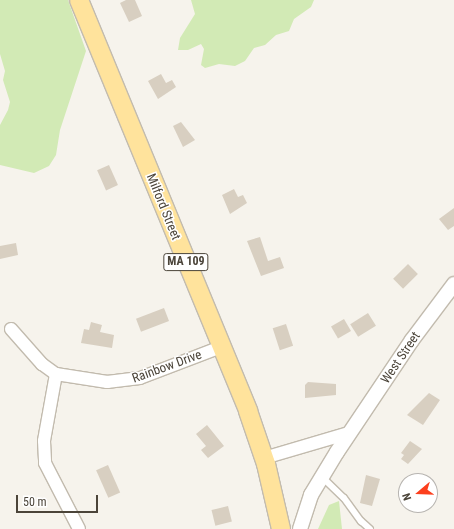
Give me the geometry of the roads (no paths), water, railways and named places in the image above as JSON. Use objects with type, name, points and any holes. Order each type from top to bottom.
[{"type":"main road","name":"Milford Street","points":[[78,0],[221,347],[264,458],[281,529]]},
{"type":"street","name":"West Street","points":[[300,529],[311,495],[349,434],[412,340],[454,284]]},
{"type":"street","name":"Rainbow Drive","points":[[11,329],[42,364],[56,374],[92,380],[124,381],[140,378],[221,347]]},
{"type":"street","points":[[56,374],[44,441],[45,463],[79,529]]},
{"type":"street","points":[[264,458],[349,434]]},
{"type":"lane","points":[[322,477],[344,498],[361,521],[370,529]]}]
